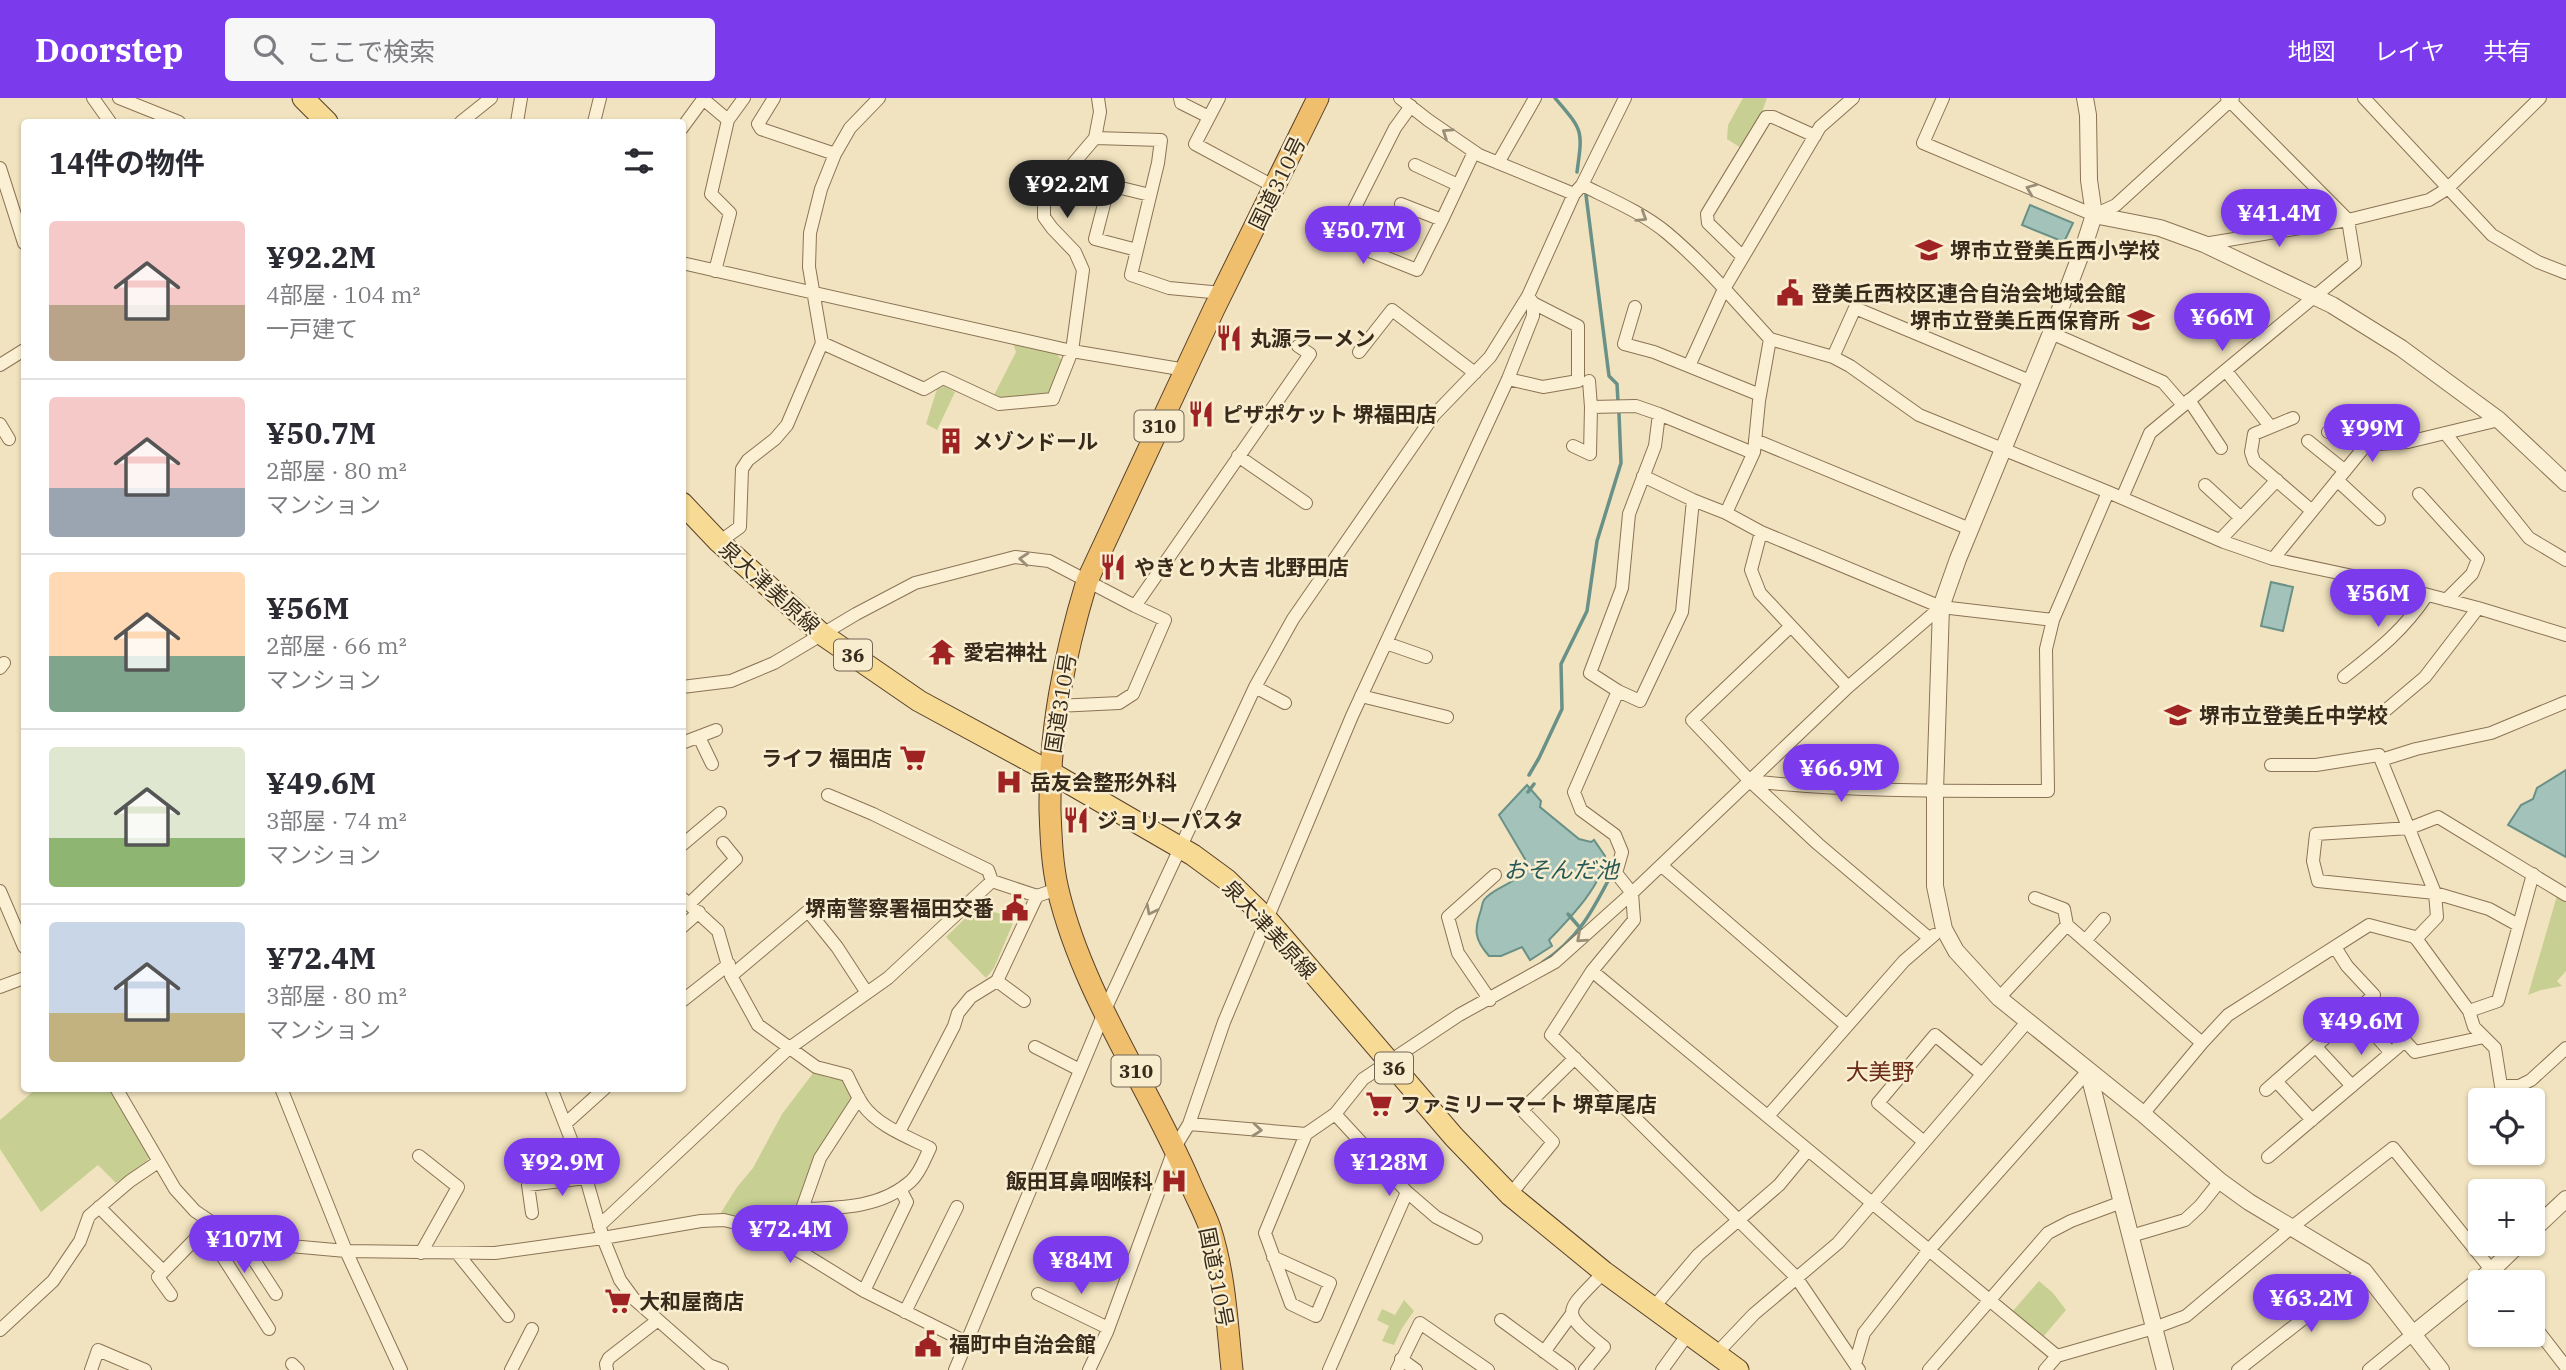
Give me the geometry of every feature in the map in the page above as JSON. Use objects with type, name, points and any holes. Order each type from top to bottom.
[{"type":"highway","name":"国道310号","points":[[1232,1370],[1220,1272],[1210,1228],[1175,1147],[1107,1006],[1076,949],[1057,889],[1051,835],[1050,772],[1057,706],[1074,625],[1087,581],[1222,293],[1318,98]]},
{"type":"main road","points":[[303,98],[324,119]]},
{"type":"main road","name":"泉大津美原線","points":[[686,507],[719,542],[823,635],[919,701],[1050,772],[1181,849],[1227,880],[1266,918],[1454,1137],[1510,1195],[1604,1272],[1738,1370]]},
{"type":"street","points":[[93,98],[108,119]]},
{"type":"street","points":[[119,98],[172,119]]},
{"type":"street","points":[[465,119],[491,98]]},
{"type":"street","points":[[518,119],[521,98]]},
{"type":"street","points":[[595,119],[600,98]]},
{"type":"street","points":[[715,271],[730,213],[711,194],[728,120],[744,98]]},
{"type":"street","points":[[774,98],[758,124],[761,129],[835,153]]},
{"type":"street","points":[[719,542],[740,527],[742,469],[748,460],[775,439],[787,425],[822,343],[809,267],[810,233],[821,189],[835,153],[850,128],[878,98]]},
{"type":"street","points":[[822,343],[924,389],[943,378],[999,404],[1053,399],[1072,351],[1083,270],[1075,252],[1044,217],[1044,203],[1049,192],[1095,138],[1100,112],[1098,98]]},
{"type":"street","points":[[1180,98],[1181,103],[1209,117]]},
{"type":"street","points":[[1219,98],[1195,144],[1275,187]]},
{"type":"street","points":[[955,1370],[1107,1006],[1255,687],[1293,619],[1434,415],[1490,357],[1531,300],[1578,189],[1625,98]]},
{"type":"street","points":[[1689,366],[1724,289],[1815,136],[1835,112],[1853,98]]},
{"type":"street","points":[[1943,98],[1923,143],[2094,215],[2160,228],[2204,244],[2314,296],[2401,348],[2499,420],[2566,483]]},
{"type":"street","points":[[1937,934],[1935,791],[1941,607],[1970,529],[2051,333],[2094,215],[2089,180],[2088,115],[2085,98]]},
{"type":"street","points":[[2364,98],[2492,235],[2538,262],[2566,273]]},
{"type":"street","points":[[2204,244],[2348,220],[2429,200],[2447,189],[2540,98]]},
{"type":"street","points":[[686,123],[704,99],[728,120]]},
{"type":"street","points":[[1498,163],[1532,99]]},
{"type":"street","points":[[2094,215],[2116,205],[2230,99],[2348,220],[2355,263],[2150,433],[2122,498]]},
{"type":"street","points":[[1474,152],[1417,270],[1372,253],[1343,231],[1395,128],[1405,102],[1474,152],[1498,163],[1617,202],[1666,232],[1770,339],[1833,357],[1919,415],[2220,540],[2273,559],[2478,608],[2566,635]]},
{"type":"street","points":[[1743,257],[1708,223],[1707,214],[1766,117],[1773,117],[1815,136]]},
{"type":"street","points":[[1095,138],[1161,140],[1131,275],[1169,288],[1222,293]]},
{"type":"street","points":[[1415,165],[1458,185]]},
{"type":"street","points":[[0,168],[5,196],[21,236]]},
{"type":"street","points":[[1137,250],[1095,239],[1098,225],[1109,185],[1150,195]]},
{"type":"street","points":[[1401,204],[1442,220]]},
{"type":"street","points":[[686,264],[1072,351],[1186,370]]},
{"type":"street","points":[[1088,1370],[1108,1328],[1175,1147],[1189,1124],[1224,1022],[1266,918],[1361,696],[1508,379],[1533,316],[1531,300]]},
{"type":"street","points":[[1508,379],[1543,387],[1578,381],[1577,326],[1531,300]]},
{"type":"street","points":[[1635,307],[1624,344],[1654,352],[1760,395]]},
{"type":"street","points":[[1833,357],[1855,308],[2030,380]]},
{"type":"street","points":[[1359,352],[1392,310],[1475,373]]},
{"type":"street","points":[[2051,333],[2163,382],[2186,403],[2221,448]]},
{"type":"street","points":[[1726,513],[1753,453],[1770,339]]},
{"type":"street","points":[[1135,606],[1310,354],[1298,346]]},
{"type":"street","points":[[0,365],[21,353]]},
{"type":"street","points":[[2226,371],[2270,426]]},
{"type":"street","points":[[1573,446],[1590,454],[1589,380]]},
{"type":"street","points":[[1591,407],[1636,406],[1753,453]]},
{"type":"street","points":[[1659,414],[1655,446],[1629,514],[1622,588],[1590,673],[1640,701],[1682,612],[1693,500]]},
{"type":"street","points":[[2293,418],[2254,434],[2251,452],[2254,461],[2312,511]]},
{"type":"street","points":[[2328,432],[2366,445],[2408,442],[2499,420]]},
{"type":"street","points":[[0,424],[9,439]]},
{"type":"street","points":[[2445,433],[2529,538],[2566,560]]},
{"type":"street","points":[[1755,440],[1970,529]]},
{"type":"street","points":[[2308,440],[2379,519]]},
{"type":"street","points":[[2273,559],[2366,445]]},
{"type":"street","points":[[1238,456],[1306,503]]},
{"type":"street","points":[[1643,476],[1726,513],[1761,532],[1941,607],[2053,620]]},
{"type":"street","points":[[2220,540],[2277,480]]},
{"type":"street","points":[[2205,485],[2241,518]]},
{"type":"street","points":[[1750,781],[1789,786],[1935,791],[2048,791],[2045,665],[2053,620],[2108,492]]},
{"type":"street","points":[[2419,494],[2478,559],[2472,574],[2446,600]]},
{"type":"street","points":[[1761,532],[1751,570],[1760,593],[1847,687]]},
{"type":"street","points":[[686,687],[731,681],[774,663],[915,583],[1014,557],[1049,561],[1165,620],[1133,694],[1119,703],[1057,706]]},
{"type":"street","points":[[2344,677],[2388,643],[2410,621],[2427,595]]},
{"type":"street","points":[[1273,1257],[1330,1283],[1316,1316],[1291,1304],[1273,1257],[1265,1233],[1306,1134],[1335,1114],[1363,1079],[1388,1061],[1459,1015],[1555,962],[1662,866],[1847,687],[1941,607]]},
{"type":"street","points":[[2386,710],[2425,677],[2478,608]]},
{"type":"street","points":[[1791,626],[1692,720],[1750,781],[1818,844],[1937,934],[1999,998],[2143,1114],[2220,1181],[2249,1202],[2364,1271],[2441,1370]]},
{"type":"street","points":[[1386,643],[1426,657]]},
{"type":"street","points":[[1255,687],[1285,703]]},
{"type":"street","points":[[1618,691],[1574,792],[1581,810],[1615,835],[1622,852],[1616,873],[1632,893],[1634,920],[1592,971],[1551,1034],[1796,1277],[1857,1367]]},
{"type":"street","points":[[1361,696],[1447,717]]},
{"type":"street","points":[[2381,760],[2416,749],[2491,733],[2566,702]]},
{"type":"street","points":[[686,742],[716,730]]},
{"type":"street","points":[[699,737],[712,764]]},
{"type":"street","points":[[2271,765],[2316,765],[2379,755],[2435,892],[2437,917],[2416,939]]},
{"type":"street","points":[[828,795],[988,870],[992,881]]},
{"type":"street","points":[[686,842],[720,813]]},
{"type":"street","points":[[2518,925],[2489,909],[2435,892],[2318,881],[2313,861],[2316,834],[2410,828],[2438,817],[2566,895]]},
{"type":"street","points":[[723,843],[736,859],[690,905],[718,931],[730,970],[758,1026],[816,1067],[847,1075],[864,1107],[899,1132],[930,1147],[913,1180],[887,1197],[852,1207],[802,1209],[820,1158],[859,1098]]},
{"type":"street","points":[[1662,866],[1847,1026]]},
{"type":"street","points":[[2469,1011],[2498,1001],[2533,874]]},
{"type":"street","points":[[1490,1000],[1458,953],[1448,917],[1495,875]]},
{"type":"street","points":[[992,881],[1037,895],[1057,889]]},
{"type":"street","points":[[601,1232],[788,1049],[888,978],[992,881]]},
{"type":"street","points":[[0,891],[21,940]]},
{"type":"street","points":[[899,1132],[954,1026],[958,1013],[971,996],[997,981],[1037,895]]},
{"type":"street","points":[[2035,898],[2064,909],[2067,925],[2202,1043]]},
{"type":"street","points":[[686,998],[730,970],[807,911],[837,947],[867,993]]},
{"type":"street","points":[[2085,941],[2104,919]]},
{"type":"street","points":[[1999,998],[2067,925]]},
{"type":"street","points":[[2143,1114],[2228,1015],[2369,925],[2416,939],[2469,1011],[2474,1027],[2495,1048],[2501,1086],[2519,1086],[2532,1080],[2564,1053]]},
{"type":"street","points":[[1768,1116],[1903,961],[1937,934]]},
{"type":"street","points":[[2266,1090],[2374,995],[2347,966],[2335,947]]},
{"type":"street","points":[[1592,971],[2057,1356]]},
{"type":"street","points":[[0,987],[21,979]]},
{"type":"street","points":[[997,981],[1024,1001]]},
{"type":"street","points":[[2355,1012],[2391,1053]]},
{"type":"street","points":[[1716,1354],[1754,1314],[1838,1243],[2027,1022]]},
{"type":"street","points":[[1924,1142],[1878,1103],[1935,1035],[1982,1074]]},
{"type":"street","points":[[2268,1157],[2405,1041],[2415,1052],[2484,1037]]},
{"type":"street","points":[[2316,1046],[2352,1086]]},
{"type":"street","points":[[1035,1047],[1080,1070]]},
{"type":"street","points":[[1510,1195],[1553,1142],[1522,1110],[1575,1058]]},
{"type":"street","points":[[2088,1071],[2165,1370]]},
{"type":"street","points":[[1857,1367],[1864,1333],[1929,1250],[2088,1071]]},
{"type":"street","points":[[2276,1081],[2312,1120]]},
{"type":"street","points":[[118,1092],[174,1189],[207,1224],[269,1329]]},
{"type":"street","points":[[283,1092],[346,1251],[401,1370]]},
{"type":"street","points":[[553,1092],[586,1178],[601,1232],[620,1280],[634,1299],[708,1368],[722,1370]]},
{"type":"street","points":[[565,1124],[601,1092]]},
{"type":"street","points":[[1335,1114],[1407,1192],[1436,1217],[1476,1238]]},
{"type":"street","points":[[1189,1124],[1306,1134]]},
{"type":"street","points":[[2046,1370],[2057,1356],[2186,1316],[2292,1227],[2393,1148],[2492,1270]]},
{"type":"street","points":[[1653,1308],[1698,1255],[1779,1185],[1808,1150]]},
{"type":"street","points":[[419,1156],[458,1187],[421,1253]]},
{"type":"street","points":[[0,1330],[52,1281],[80,1241],[89,1216],[158,1162]]},
{"type":"street","points":[[532,1213],[528,1185],[586,1178]]},
{"type":"street","points":[[2131,1236],[2185,1220],[2220,1181]]},
{"type":"street","points":[[864,1291],[907,1202],[900,1189]]},
{"type":"street","points":[[1329,1370],[1407,1192]]},
{"type":"street","points":[[1929,1370],[2048,1233],[2071,1220],[2122,1202]]},
{"type":"street","points":[[2545,1220],[2564,1204]]},
{"type":"street","points":[[99,1207],[163,1271]]},
{"type":"street","points":[[905,1312],[957,1207]]},
{"type":"street","points":[[207,1224],[229,1234],[268,1244],[346,1251],[457,1254],[495,1253],[601,1232],[724,1220],[756,1228],[864,1291],[966,1342]]},
{"type":"street","points":[[171,1295],[158,1277],[207,1224]]},
{"type":"street","points":[[239,1237],[276,1294]]},
{"type":"street","points":[[457,1254],[508,1316]]},
{"type":"street","points":[[2238,1370],[2364,1271]]},
{"type":"street","points":[[1585,1370],[1604,1347],[1574,1323],[1572,1307],[1604,1272]]},
{"type":"street","points":[[1038,1294],[1108,1328]]},
{"type":"street","points":[[2369,1370],[2413,1334],[2468,1296]]},
{"type":"street","points":[[1544,1352],[1571,1315]]},
{"type":"street","points":[[607,1370],[609,1358],[658,1320]]},
{"type":"street","points":[[1501,1320],[1569,1370]]},
{"type":"street","points":[[1416,1370],[1399,1365],[1420,1323],[1488,1370]]},
{"type":"street","points":[[511,1370],[532,1329]]},
{"type":"street","points":[[1662,1370],[1688,1334]]},
{"type":"street","points":[[2545,1340],[2566,1367]]},
{"type":"street","points":[[91,1370],[98,1350],[145,1370]]},
{"type":"green space","points":[[1743,98],[1767,98],[1741,148],[1727,139],[1728,125]]},
{"type":"green space","points":[[1013,343],[1056,353],[1063,362],[1055,382],[1045,395],[1005,398],[994,395],[1016,352]]},
{"type":"green space","points":[[944,386],[955,392],[937,430],[926,424],[937,389]]},
{"type":"green space","points":[[2557,896],[2566,902],[2566,971],[2557,981],[2562,986],[2528,995]]},
{"type":"green space","points":[[977,907],[1015,918],[994,968],[986,978],[946,937]]},
{"type":"green space","points":[[814,1072],[829,1078],[842,1079],[855,1100],[784,1239],[719,1216],[753,1168],[782,1114]]},
{"type":"green space","points":[[33,1092],[112,1092],[149,1157],[116,1183],[98,1165],[41,1212],[0,1149],[0,1120]]},
{"type":"green space","points":[[2039,1281],[2066,1310],[2043,1337],[2012,1312]]},
{"type":"green space","points":[[1404,1300],[1414,1311],[1394,1345],[1382,1341],[1389,1326],[1377,1320],[1382,1309],[1395,1315]]},
{"type":"water","points":[[2030,205],[2073,223],[2064,242],[2022,225]]},
{"type":"water","points":[[2271,582],[2293,587],[2283,631],[2261,626]]},
{"type":"water","points":[[2566,770],[2566,857],[2508,825],[2521,805],[2533,799],[2537,788]]},
{"type":"water","name":"おそんだ池","points":[[1527,785],[1541,801],[1540,807],[1579,839],[1591,842],[1594,840],[1605,856],[1603,867],[1584,901],[1549,940],[1552,946],[1530,960],[1522,947],[1501,956],[1489,956],[1480,944],[1477,934],[1483,902],[1521,874],[1525,859],[1499,815]]},
{"type":"waterway","points":[[1555,98],[1579,131],[1577,172]]},
{"type":"waterway","points":[[1586,195],[1609,376],[1617,384],[1618,402]]},
{"type":"waterway","points":[[1529,775],[1562,709],[1561,664],[1587,611],[1597,541],[1621,463],[1619,414]]},
{"type":"waterway","points":[[1528,792],[1534,784]]},
{"type":"waterway","points":[[1543,962],[1574,935],[1610,877]]},
{"type":"waterway","points":[[1568,914],[1581,929]]},
{"type":"place","name":"堺市立登美丘西小学校","points":[[1929,250]]},
{"type":"place","name":"登美丘西校区連合自治会地域会館","points":[[1790,293]]},
{"type":"place","name":"堺市立登美丘西保育所","points":[[2141,320]]},
{"type":"place","name":"丸源ラーメン","points":[[1229,338]]},
{"type":"place","name":"ピザポケット 堺福田店","points":[[1201,414]]},
{"type":"place","name":"メゾンドール","points":[[951,441]]},
{"type":"place","name":"やきとり大吉 北野田店","points":[[1113,567]]},
{"type":"place","name":"愛宕神社","points":[[942,652]]},
{"type":"place","name":"堺市立登美丘中学校","points":[[2178,715]]},
{"type":"place","name":"ライフ 福田店","points":[[913,758]]},
{"type":"place","name":"岳友会整形外科","points":[[1009,782]]},
{"type":"place","name":"ジョリーパスタ","points":[[1076,820]]},
{"type":"place","name":"堺南警察署福田交番","points":[[1015,908]]},
{"type":"place","name":"ファミリーマート 堺草尾店","points":[[1379,1104]]},
{"type":"place","name":"飯田耳鼻咽喉科","points":[[1174,1181]]},
{"type":"place","name":"大和屋商店","points":[[618,1301]]},
{"type":"place","name":"福町中自治会館","points":[[928,1344]]},
{"type":"district","name":"大美野","points":[[1880,1071]]}]
